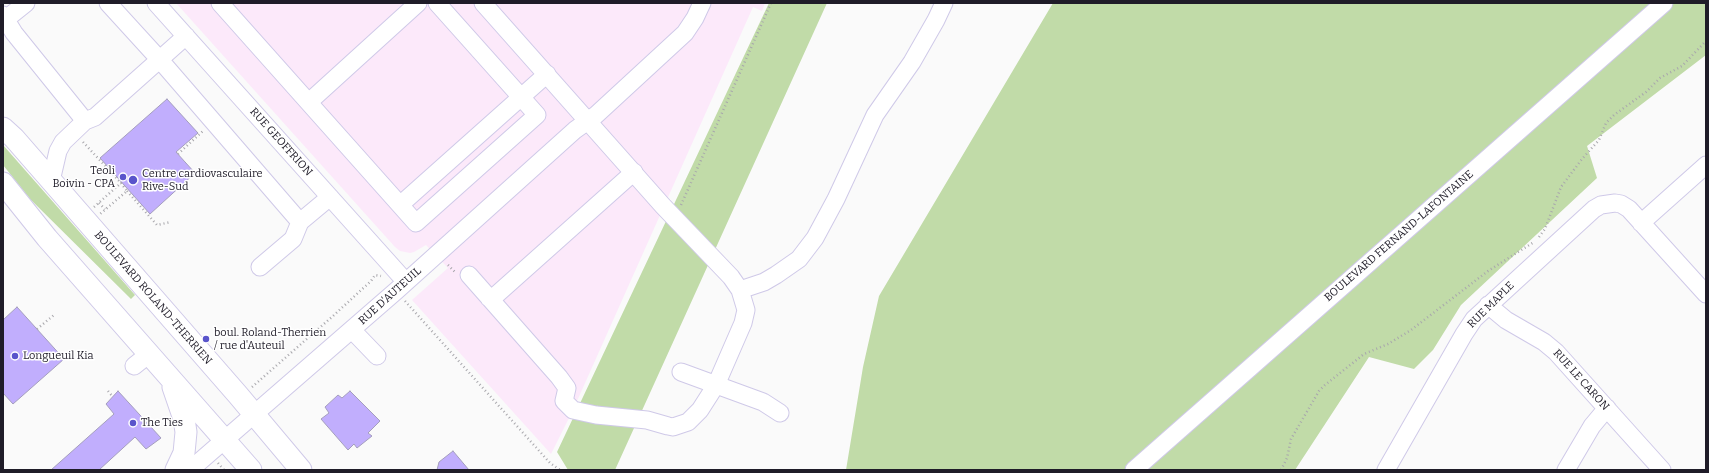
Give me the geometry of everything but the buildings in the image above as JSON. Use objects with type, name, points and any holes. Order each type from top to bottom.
[{"type":"main road","name":"BOULEVARD ROLAND-THERRIEN","points":[[3,121],[8,133],[301,470]]},
{"type":"main road","points":[[7,190],[47,238],[142,360],[170,377],[251,470]]},
{"type":"main road","points":[[170,377],[184,419],[186,432],[184,452],[176,470]]},
{"type":"street","points":[[26,3],[4,17],[81,129]]},
{"type":"street","points":[[108,3],[160,60],[300,222]]},
{"type":"street","name":"RUE GEOFFRION","points":[[156,3],[406,282]]},
{"type":"street","points":[[220,3],[416,223],[537,115],[437,3]]},
{"type":"street","points":[[309,102],[418,3]]},
{"type":"street","points":[[462,273],[489,298],[567,388],[564,401],[573,410],[596,415],[647,420],[673,427],[688,422],[694,418],[716,385],[745,315],[745,302],[740,290],[731,277],[675,219],[483,3]]},
{"type":"street","name":"RUE D'AUTEUIL","points":[[190,470],[352,330],[575,130],[588,122],[685,33],[695,18],[702,3]]},
{"type":"street","points":[[740,290],[764,282],[776,275],[799,259],[815,238],[836,199],[875,115],[912,62],[944,3]]},
{"type":"street","name":"BOULEVARD FERNAND-LAFONTAINE","points":[[1134,470],[1664,3]]},
{"type":"street","points":[[51,181],[60,146],[67,137],[81,129],[186,36]]},
{"type":"street","points":[[400,205],[547,74]]},
{"type":"street","points":[[1641,223],[1706,165]]},
{"type":"street","points":[[489,298],[495,296],[634,172]]},
{"type":"street","points":[[260,267],[294,239],[300,222],[330,197]]},
{"type":"street","name":"RUE MAPLE","points":[[1386,470],[1468,326],[1488,304],[1594,209],[1601,205],[1611,203],[1621,204],[1629,210],[1706,294]]},
{"type":"street","name":"RUE LE CARON","points":[[1488,304],[1506,320],[1550,346],[1662,470]]},
{"type":"street","points":[[352,330],[377,356]]},
{"type":"street","points":[[681,372],[763,402],[780,413]]},
{"type":"street","points":[[1566,470],[1592,426],[1607,408]]},
{"type":"path","points":[[675,219],[771,3]]},
{"type":"path","points":[[1281,470],[1287,458],[1291,439],[1324,385],[1364,354],[1388,344],[1411,330],[1482,275],[1537,240],[1545,229],[1561,187],[1582,159],[1599,140],[1606,123],[1614,115],[1646,92],[1660,78],[1682,66],[1706,41]]},
{"type":"path","points":[[81,129],[121,183],[157,225],[171,222]]},
{"type":"path","points":[[178,154],[201,134]]},
{"type":"path","points":[[92,209],[121,183]]},
{"type":"path","points":[[98,215],[126,189]]},
{"type":"path","points":[[100,203],[105,210]]},
{"type":"path","points":[[448,265],[462,273]]},
{"type":"path","points":[[255,384],[333,316],[375,275]]},
{"type":"path","points":[[407,302],[550,462],[560,470]]},
{"type":"path","points":[[37,329],[54,315]]},
{"type":"path","points":[[108,391],[113,397]]},
{"type":"shaded area","points":[[176,3],[765,3],[762,11],[753,7],[573,410],[551,454],[412,300],[448,268],[426,245],[410,253],[400,251],[395,247]]},
{"type":"green space","points":[[769,3],[827,3],[615,470],[568,470],[557,452]]},
{"type":"green space","points":[[1053,3],[1706,3],[1706,55],[1587,146],[1597,178],[1461,305],[1433,350],[1414,369],[1369,357],[1295,470],[846,470],[863,367],[879,296]]},
{"type":"green space","points":[[3,145],[135,295],[131,299],[31,200],[3,165]]},
{"type":"place","name":"Teoli Boivin - CPA","points":[[123,177]]},
{"type":"place","name":"Centre cardiovasculaire Rive-Sud","points":[[133,180]]},
{"type":"place","name":"boul. Roland-Therrien / rue d'Auteuil","points":[[206,339]]},
{"type":"place","name":"Longueuil Kia","points":[[15,356]]},
{"type":"place","name":"The Ties","points":[[133,423]]}]
